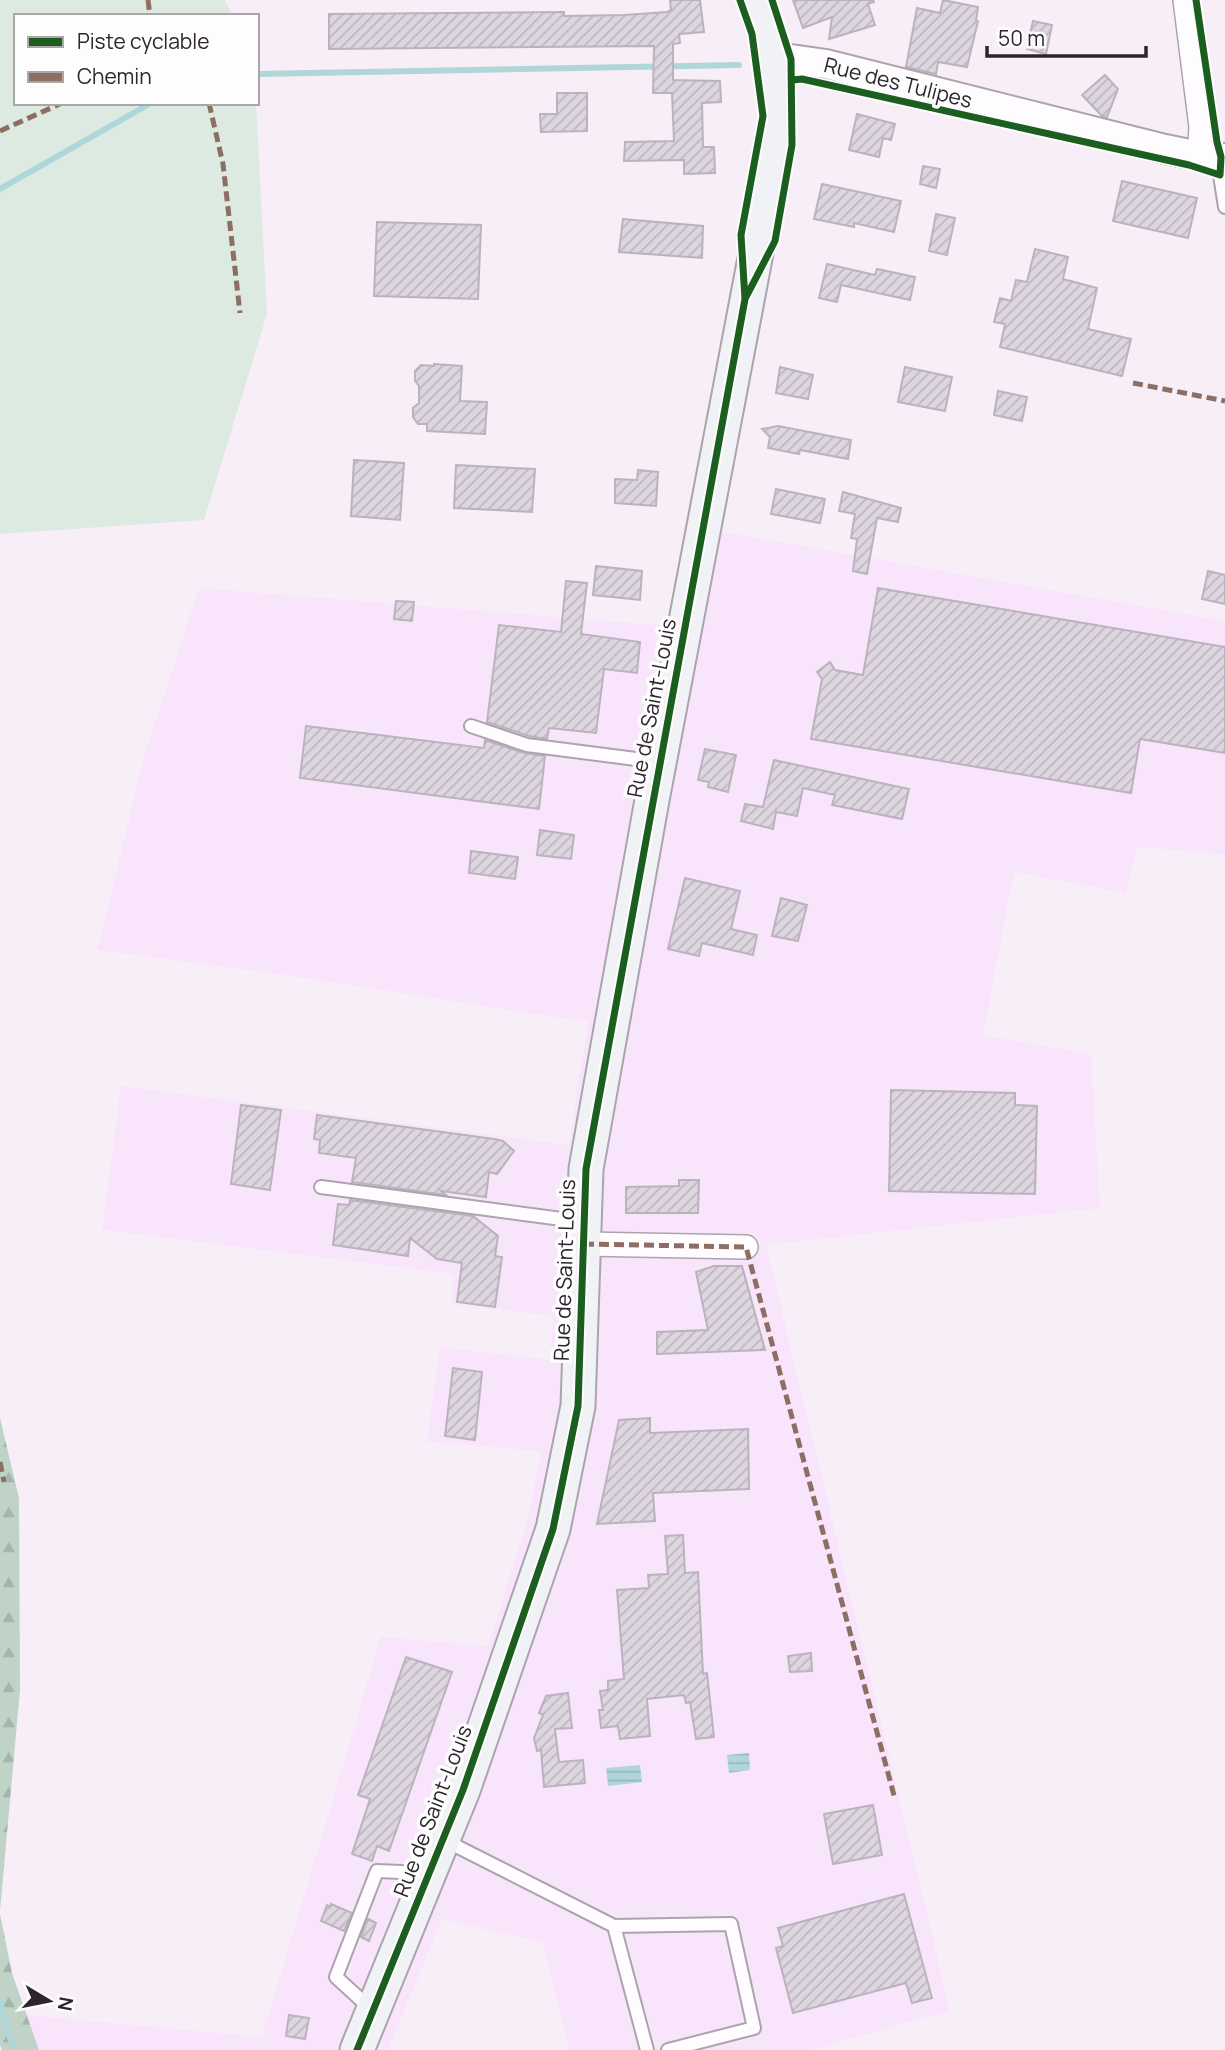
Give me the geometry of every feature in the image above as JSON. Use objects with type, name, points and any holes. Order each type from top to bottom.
[{"type":"main road","name":"Rue de Saint-Louis","points":[[357,2050],[444,1838],[553,1529],[578,1406],[586,1169],[745,299],[775,153],[778,110],[775,60],[756,0]]},
{"type":"street","points":[[1185,0],[1201,127],[1200,143],[1210,156]]},
{"type":"street","name":"Rue des Tulipes","points":[[775,60],[826,64],[1210,156]]},
{"type":"street","points":[[584,1233],[746,1247]]},
{"type":"lane","points":[[1210,156],[1220,175],[1225,207]]},
{"type":"lane","points":[[471,726],[527,745],[660,762]]},
{"type":"lane","points":[[321,1187],[584,1233]]},
{"type":"lane","points":[[444,1838],[614,1926],[731,1924],[754,2028],[668,2050]]},
{"type":"lane","points":[[373,2011],[336,1977],[377,1871],[429,1874]]},
{"type":"lane","points":[[614,1926],[647,2050]]},
{"type":"shaded area","points":[[0,0],[225,0],[232,14],[14,14],[14,105],[256,105],[267,314],[204,520],[0,534]]},
{"type":"shaded area","points":[[718,531],[1225,621],[1225,854],[1138,847],[1126,893],[1014,872],[983,1035],[1091,1054],[1100,1208],[766,1245],[950,2010],[812,2050],[569,2050],[542,1943],[442,1919],[388,2050],[39,2050],[26,2015],[262,2037],[381,1637],[488,1646],[530,1511],[541,1451],[427,1442],[440,1347],[551,1360],[553,1316],[452,1304],[453,1274],[102,1230],[121,1086],[569,1145],[588,1022],[271,973],[97,950],[145,754],[199,588],[683,627]]},
{"type":"green space","points":[[0,1418],[19,1498],[20,1690],[0,1911]]},
{"type":"green space","points":[[0,1914],[12,1973],[39,2050],[2,2050],[0,2045]]},
{"type":"water","points":[[749,1753],[750,1770],[729,1773],[727,1755]]},
{"type":"water","points":[[640,1765],[642,1782],[608,1786],[606,1768]]},
{"type":"building","points":[[670,0],[700,0],[704,32],[679,34],[680,43],[673,44],[673,80],[720,81],[721,102],[702,103],[703,147],[714,147],[715,173],[684,174],[684,160],[624,161],[625,142],[674,141],[672,93],[653,93],[654,46],[329,49],[329,14],[564,12],[564,16],[624,15],[667,12],[671,10]]},
{"type":"building","points":[[793,0],[873,0],[874,2],[868,4],[875,25],[829,39],[832,17],[803,28]]},
{"type":"building","points":[[943,0],[978,7],[978,21],[967,67],[938,62],[936,74],[906,67],[917,8],[940,13]]},
{"type":"building","points":[[1033,21],[1052,25],[1046,54],[1027,49]]},
{"type":"building","points":[[1105,75],[1118,89],[1107,117],[1102,116],[1082,95]]},
{"type":"building","points":[[557,93],[587,93],[587,131],[541,132],[540,114],[557,114]]},
{"type":"building","points":[[857,114],[895,124],[891,140],[883,138],[879,157],[849,150]]},
{"type":"building","points":[[923,166],[940,169],[936,188],[920,184]]},
{"type":"building","points":[[1122,181],[1197,198],[1188,238],[1113,221]]},
{"type":"building","points":[[822,184],[901,201],[894,232],[854,223],[854,227],[814,219]]},
{"type":"building","points":[[936,214],[955,218],[947,255],[929,251]]},
{"type":"building","points":[[623,219],[703,226],[702,258],[619,252]]},
{"type":"building","points":[[377,222],[481,225],[478,299],[374,296]]},
{"type":"building","points":[[1035,249],[1068,257],[1063,279],[1097,288],[1088,329],[1131,339],[1122,376],[1000,347],[1005,324],[994,322],[1000,298],[1011,301],[1016,280],[1027,282]]},
{"type":"building","points":[[827,264],[875,275],[877,269],[915,277],[910,300],[841,285],[837,302],[819,298]]},
{"type":"building","points":[[421,365],[462,366],[460,401],[487,402],[485,434],[427,431],[427,424],[418,424],[413,417],[413,408],[419,403],[419,386],[415,381],[415,371]]},
{"type":"building","points":[[780,367],[813,375],[808,399],[776,393]]},
{"type":"building","points":[[905,367],[952,377],[945,411],[898,402]]},
{"type":"building","points":[[998,391],[1027,397],[1022,421],[994,415]]},
{"type":"building","points":[[778,426],[851,440],[848,459],[800,450],[799,454],[768,448],[770,437],[762,429]]},
{"type":"building","points":[[354,460],[404,463],[400,520],[351,516]]},
{"type":"building","points":[[456,465],[535,469],[532,512],[454,508]]},
{"type":"building","points":[[638,470],[658,472],[656,506],[615,503],[615,479],[637,480]]},
{"type":"building","points":[[776,489],[825,499],[820,523],[771,514]]},
{"type":"building","points":[[843,492],[901,508],[898,522],[877,518],[867,574],[853,571],[857,539],[851,538],[855,514],[839,511]]},
{"type":"building","points":[[596,566],[642,571],[640,600],[593,595]]},
{"type":"building","points":[[1208,571],[1225,575],[1225,604],[1202,599]]},
{"type":"building","points":[[566,581],[587,583],[581,634],[640,642],[637,673],[604,669],[596,733],[549,728],[547,739],[487,722],[499,625],[561,632]]},
{"type":"building","points":[[878,588],[1225,647],[1225,753],[1140,739],[1131,793],[811,739],[822,679],[817,672],[830,662],[835,670],[863,675]]},
{"type":"building","points":[[396,601],[414,602],[412,621],[394,619]]},
{"type":"building","points":[[306,726],[484,748],[485,740],[524,753],[545,756],[539,809],[300,778]]},
{"type":"building","points":[[705,749],[736,755],[728,792],[708,787],[709,782],[698,780]]},
{"type":"building","points":[[774,760],[909,789],[902,819],[832,805],[835,795],[803,788],[797,816],[776,812],[773,829],[741,821],[745,804],[763,807]]},
{"type":"building","points":[[540,830],[574,835],[571,859],[537,855]]},
{"type":"building","points":[[471,851],[518,857],[515,879],[469,873]]},
{"type":"building","points":[[685,878],[740,891],[731,929],[757,935],[753,955],[702,943],[699,956],[668,949]]},
{"type":"building","points":[[781,898],[807,905],[798,941],[772,936]]},
{"type":"building","points":[[891,1090],[1015,1093],[1015,1105],[1037,1106],[1035,1194],[889,1191]]},
{"type":"building","points":[[241,1105],[281,1110],[270,1190],[231,1184]]},
{"type":"building","points":[[317,1115],[494,1139],[503,1141],[514,1151],[497,1174],[489,1172],[486,1197],[441,1191],[446,1195],[352,1182],[356,1158],[319,1153],[320,1140],[314,1139]]},
{"type":"building","points":[[679,1180],[699,1180],[698,1213],[626,1213],[626,1187],[679,1186]]},
{"type":"building","points":[[350,1200],[473,1216],[498,1236],[495,1256],[502,1257],[495,1307],[457,1302],[462,1263],[437,1259],[410,1238],[408,1256],[333,1245],[338,1204],[349,1205]]},
{"type":"building","points":[[714,1266],[742,1266],[765,1350],[657,1354],[657,1332],[708,1330],[696,1272]]},
{"type":"building","points":[[453,1368],[482,1372],[475,1440],[445,1436]]},
{"type":"building","points":[[650,1418],[650,1433],[748,1429],[749,1489],[653,1493],[655,1521],[597,1524],[619,1420]]},
{"type":"building","points":[[683,1535],[685,1573],[698,1572],[703,1674],[707,1673],[714,1737],[696,1739],[690,1702],[686,1703],[684,1695],[647,1699],[650,1736],[620,1739],[618,1726],[601,1728],[599,1710],[603,1710],[600,1691],[608,1690],[608,1681],[624,1679],[617,1590],[649,1588],[648,1575],[668,1574],[665,1536]]},
{"type":"building","points":[[811,1653],[812,1671],[790,1672],[788,1656]]},
{"type":"building","points":[[406,1657],[452,1672],[389,1851],[377,1846],[372,1861],[352,1854],[370,1799],[358,1795]]},
{"type":"building","points":[[568,1693],[572,1728],[555,1729],[559,1762],[583,1760],[585,1783],[544,1787],[541,1750],[537,1751],[534,1738],[543,1715],[539,1713],[546,1696]]},
{"type":"building","points":[[873,1805],[882,1855],[833,1864],[824,1814]]},
{"type":"building","points":[[904,1894],[932,1998],[912,2003],[906,1983],[793,2013],[776,1948],[783,1946],[778,1928]]},
{"type":"building","points":[[331,1904],[352,1913],[344,1931],[321,1921],[327,1905],[330,1907]]},
{"type":"building","points":[[368,1919],[376,1923],[369,1941],[361,1937]]},
{"type":"building","points":[[289,2015],[309,2018],[305,2039],[286,2036]]},
{"type":"waterway","points":[[259,74],[739,65]]},
{"type":"waterway","points":[[0,189],[147,105]]},
{"type":"waterway","points":[[0,2002],[16,2050]]},
{"type":"marked path","points":[[148,0],[150,14]]},
{"type":"marked path","points":[[0,131],[58,105]]},
{"type":"marked path","points":[[209,105],[223,164],[240,313]]},
{"type":"marked path","points":[[1133,383],[1225,401]]},
{"type":"marked path","points":[[584,1244],[746,1247],[895,1799]]},
{"type":"marked path","points":[[0,1462],[4,1482]]},
{"type":"cycle path","points":[[357,2050],[463,1790],[553,1529],[578,1406],[586,1169],[745,299],[741,235],[763,116],[752,34],[740,0]]},
{"type":"cycle path","points":[[745,299],[775,241],[792,145],[791,59],[772,0]]},
{"type":"cycle path","points":[[793,80],[802,79],[1189,165],[1220,175],[1221,157],[1196,0]]}]
